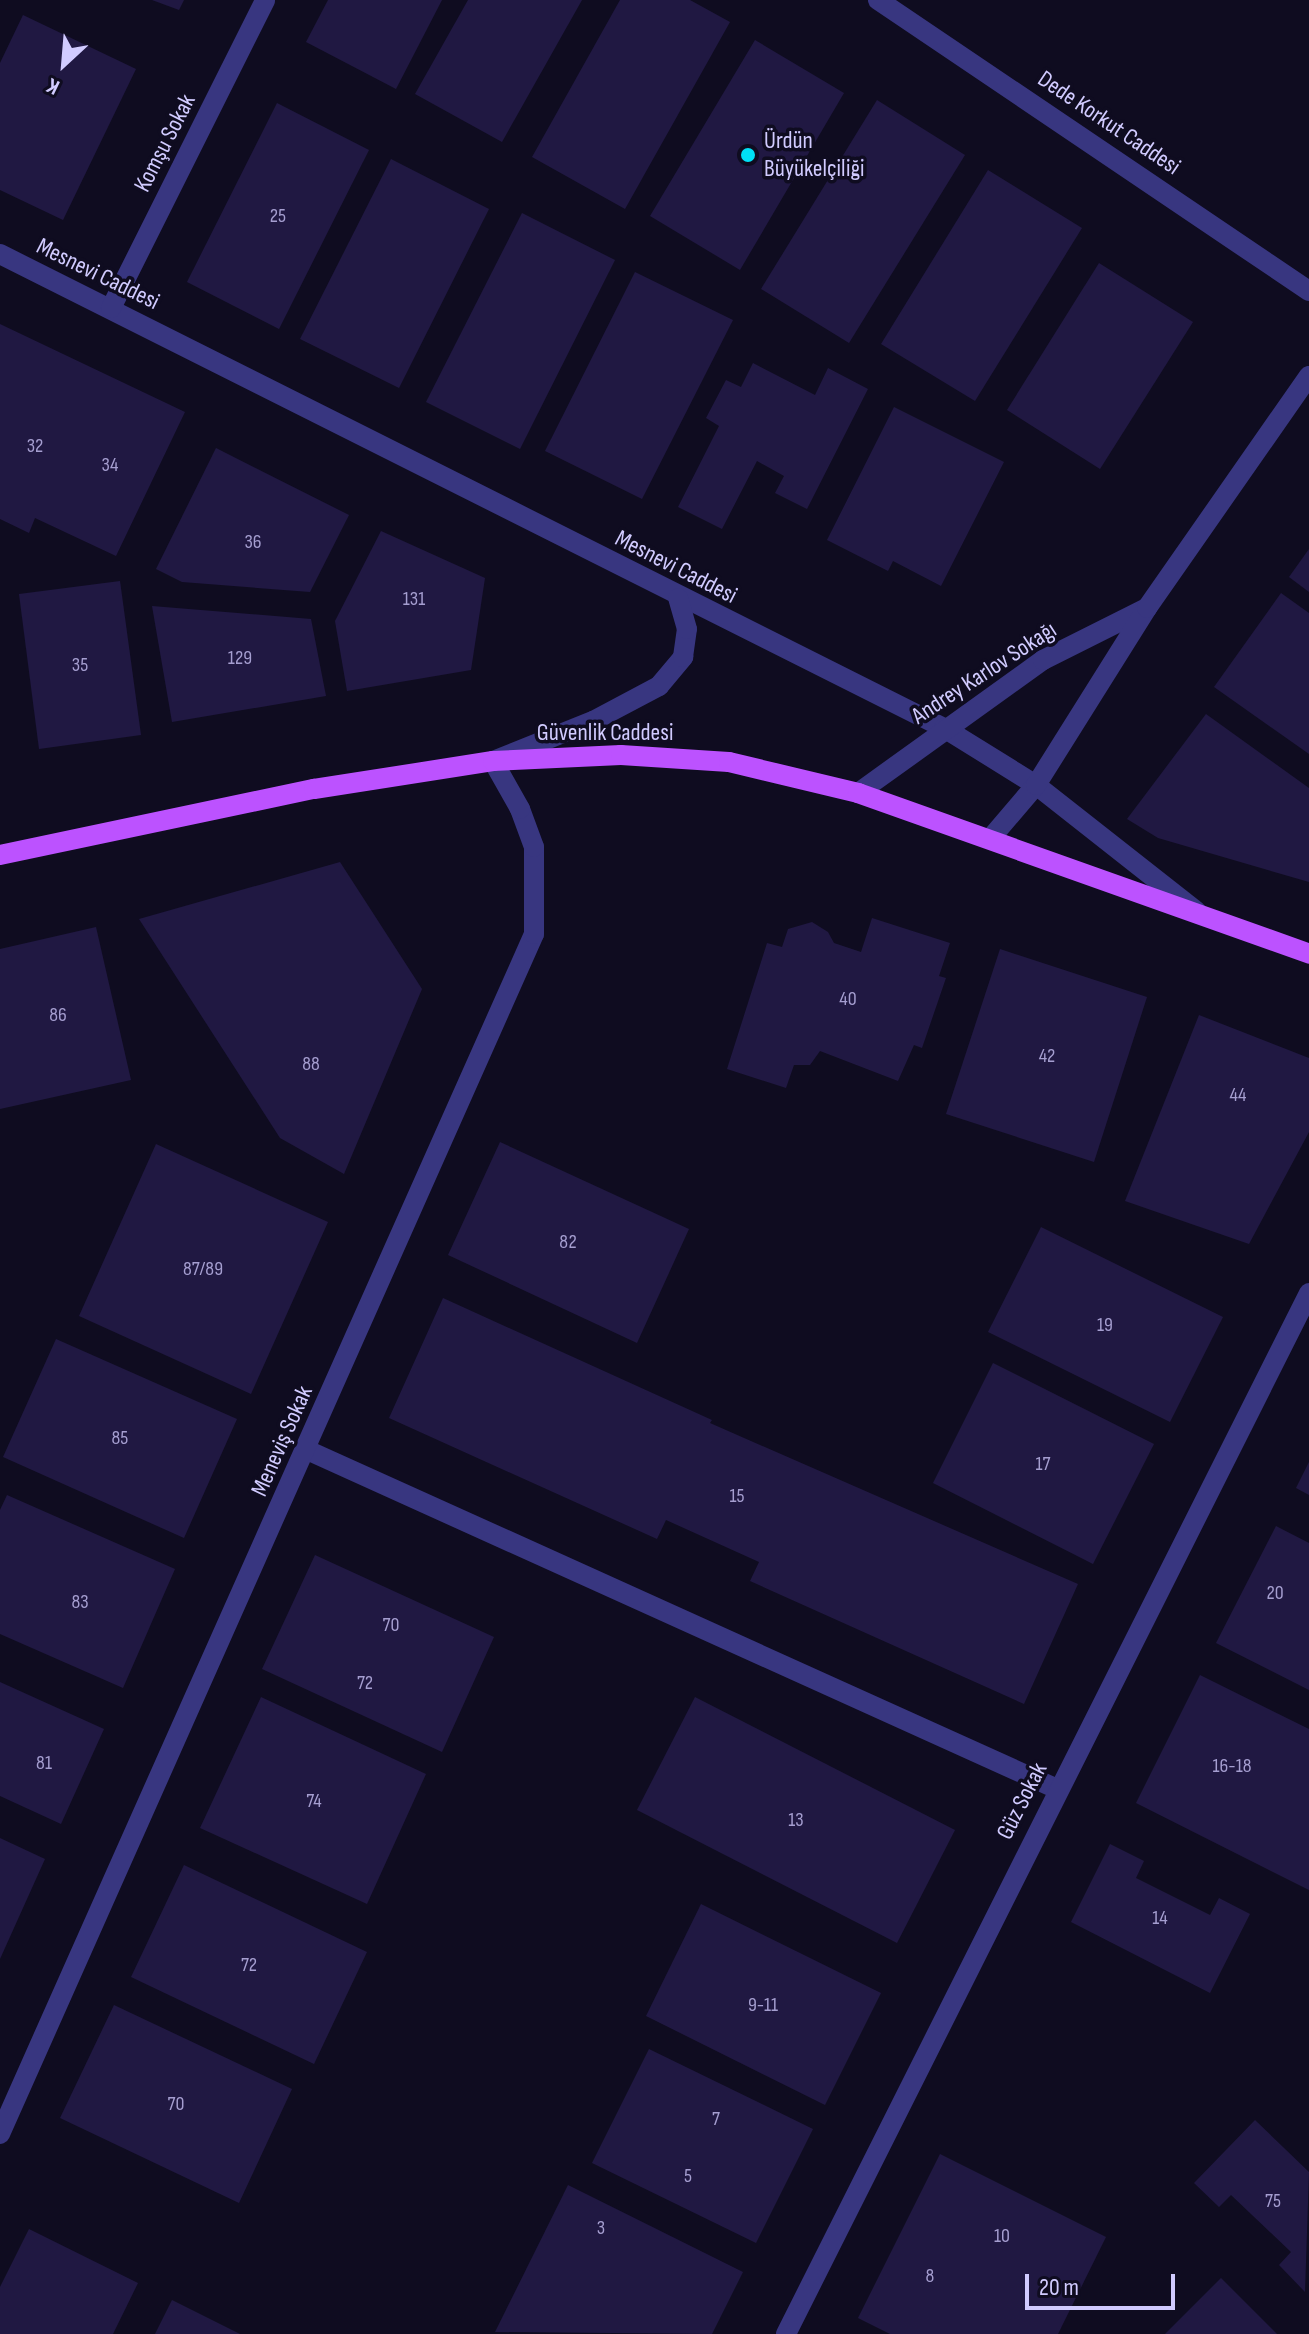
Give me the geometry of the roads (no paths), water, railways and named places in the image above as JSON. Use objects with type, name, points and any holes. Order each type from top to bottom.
[{"type":"main road","name":"Güvenlik Caddesi","points":[[0,855],[314,789],[493,761],[621,755],[729,762],[858,793],[1196,911]]},
{"type":"main road","name":"Mesnevi Caddesi","points":[[1196,911],[1309,954]]},
{"type":"street","name":"Komşu Sokak","points":[[111,308],[265,0]]},
{"type":"street","name":"Dede Korkut Caddesi","points":[[878,0],[1309,291]]},
{"type":"street","name":"Mesnevi Caddesi","points":[[0,254],[678,598],[944,728],[1036,785],[1196,911]]},
{"type":"street","name":"Andrey Karlov Sokağı","points":[[990,839],[1036,785],[1147,608],[1309,376]]},
{"type":"street","points":[[493,761],[593,721],[659,686],[683,657],[687,629],[678,598]]},
{"type":"street","name":"Andrey Karlov Sokağı","points":[[858,793],[944,728],[1043,660],[1147,608]]},
{"type":"street","name":"Meneviş Sokak","points":[[0,2134],[534,934],[534,847],[520,809],[493,761]]},
{"type":"street","name":"Güz Sokak","points":[[786,2334],[1057,1789],[1309,1293]]},
{"type":"street","points":[[307,1450],[1057,1789]]},
{"type":"place","name":"Ürdün Büyükelçiliği","points":[[748,155]]}]
